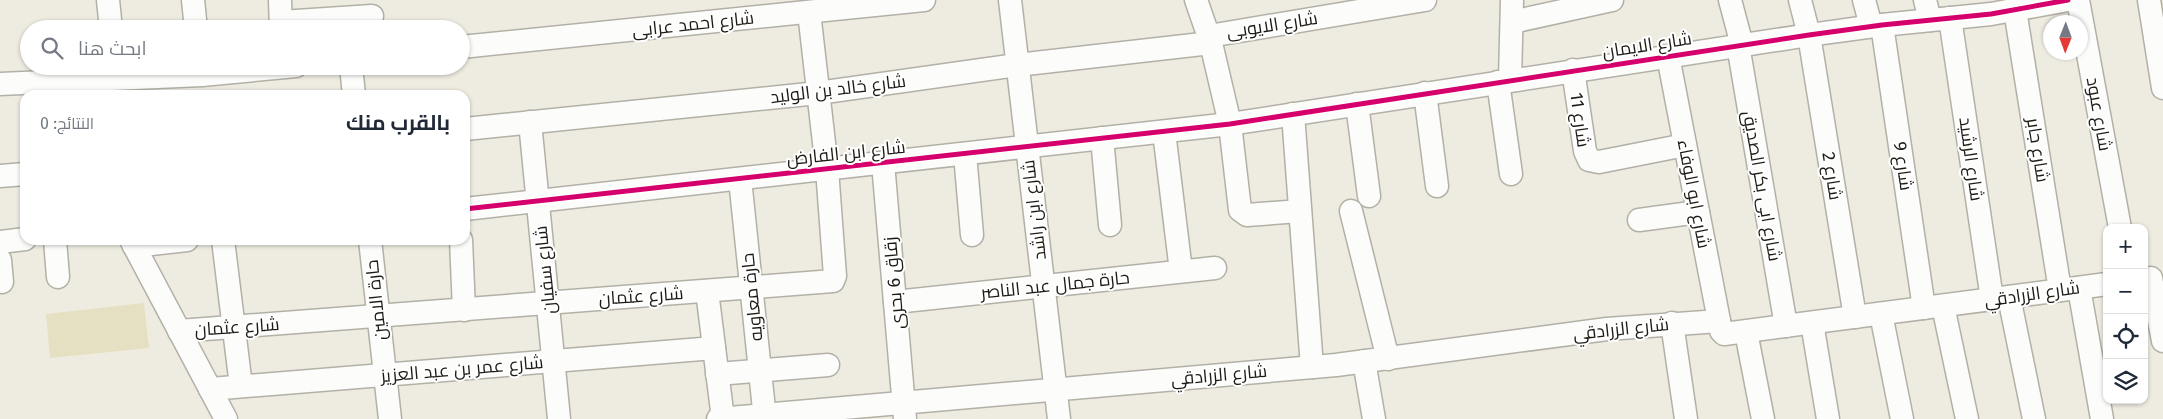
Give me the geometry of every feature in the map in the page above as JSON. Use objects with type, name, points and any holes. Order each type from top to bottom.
[{"type":"street","points":[[108,0],[110,20]]},
{"type":"street","points":[[193,0],[195,20]]},
{"type":"street","points":[[280,0],[281,20]]},
{"type":"street","name":"شارع احمد عرابى","points":[[470,46],[924,0]]},
{"type":"street","name":"شارع ابن راشد","points":[[1010,0],[1059,419]]},
{"type":"street","points":[[1196,0],[1210,39],[1230,124],[1240,210],[1242,214],[1247,215],[1300,211]]},
{"type":"street","name":"شارع الايوبى","points":[[1210,39],[1326,8],[1425,0]]},
{"type":"street","points":[[1511,174],[1504,81],[1512,11],[1612,0]]},
{"type":"street","name":"شارع ابى بكر الصديق","points":[[1730,0],[1740,45],[1786,326]]},
{"type":"street","name":"شارع 2","points":[[1800,0],[1808,35],[1855,317]]},
{"type":"street","name":"شارع 9","points":[[1864,0],[1877,26],[1934,307],[1968,419]]},
{"type":"street","name":"شارع عبود","points":[[2078,0],[2119,224]]},
{"type":"street","points":[[2148,0],[2163,88]]},
{"type":"street","name":"شارع الايمان","points":[[1230,124],[1573,70],[1877,26],[1935,13],[1990,7],[2015,10],[2058,1]]},
{"type":"street","name":"شارع جابر","points":[[2015,10],[2070,289],[2102,419]]},
{"type":"street","name":"شارع عثمان","points":[[180,331],[831,281],[835,278],[827,169],[809,12]]},
{"type":"street","name":"شارع الرشيد","points":[[1935,13],[2000,298],[2034,419]]},
{"type":"street","points":[[331,20],[372,15]]},
{"type":"street","name":"شارع خالد بن الوليد","points":[[470,128],[818,92],[1210,39]]},
{"type":"street","name":"شارع ابو الوفاء","points":[[1668,56],[1720,326]]},
{"type":"street","name":"شارع 11","points":[[1573,70],[1585,151],[1589,160],[1599,162],[1685,145]]},
{"type":"street","points":[[0,84],[94,75]]},
{"type":"street","points":[[144,75],[203,79],[231,75]]},
{"type":"street","points":[[352,75],[353,90]]},
{"type":"street","points":[[1425,94],[1437,186]]},
{"type":"street","points":[[1357,104],[1369,196]]},
{"type":"street","points":[[1293,114],[1312,367]]},
{"type":"street","name":"شارع سفيان","points":[[530,122],[559,419]]},
{"type":"street","name":"شارع ابن الفارض","points":[[470,208],[1230,124]]},
{"type":"street","points":[[1164,132],[1181,271]]},
{"type":"street","points":[[1102,138],[1110,225]]},
{"type":"street","points":[[964,154],[972,235]]},
{"type":"street","name":"زقاق 6 بحرى","points":[[883,163],[905,411]]},
{"type":"street","points":[[0,176],[20,174]]},
{"type":"street","name":"حارة معاويه","points":[[740,179],[764,417]]},
{"type":"street","points":[[1351,211],[1388,359]]},
{"type":"street","points":[[1639,220],[1698,212]]},
{"type":"street","points":[[0,242],[20,240]]},
{"type":"street","points":[[55,245],[58,277]]},
{"type":"street","points":[[134,245],[226,419]]},
{"type":"street","points":[[224,245],[242,386]]},
{"type":"street","name":"حارة الامين","points":[[371,245],[390,419]]},
{"type":"street","points":[[461,245],[464,310]]},
{"type":"street","points":[[0,260],[2,282]]},
{"type":"street","name":"حارة جمال عبد الناصر","points":[[895,302],[1215,268]]},
{"type":"street","points":[[2153,278],[2163,341]]},
{"type":"street","name":"شارع الزرادقي","points":[[718,419],[905,411],[1055,390],[1388,359],[1608,329],[1672,323],[1720,326],[1726,334],[2103,285]]},
{"type":"street","points":[[707,291],[723,419]]},
{"type":"street","points":[[1881,314],[1902,419]]},
{"type":"street","points":[[1672,323],[1686,419]]},
{"type":"street","points":[[1812,323],[1828,419]]},
{"type":"street","points":[[1746,332],[1762,419]]},
{"type":"street","name":"شارع عمر بن عبد العزيز","points":[[210,389],[714,348]]},
{"type":"street","points":[[1364,361],[1374,419]]},
{"type":"street","points":[[717,374],[828,365]]},
{"type":"shaded area","points":[[144,303],[149,348],[50,358],[46,314]]},
{"type":"cycle path","points":[[470,208],[1230,124],[1809,35],[1882,25],[1991,14],[2068,0]]}]
